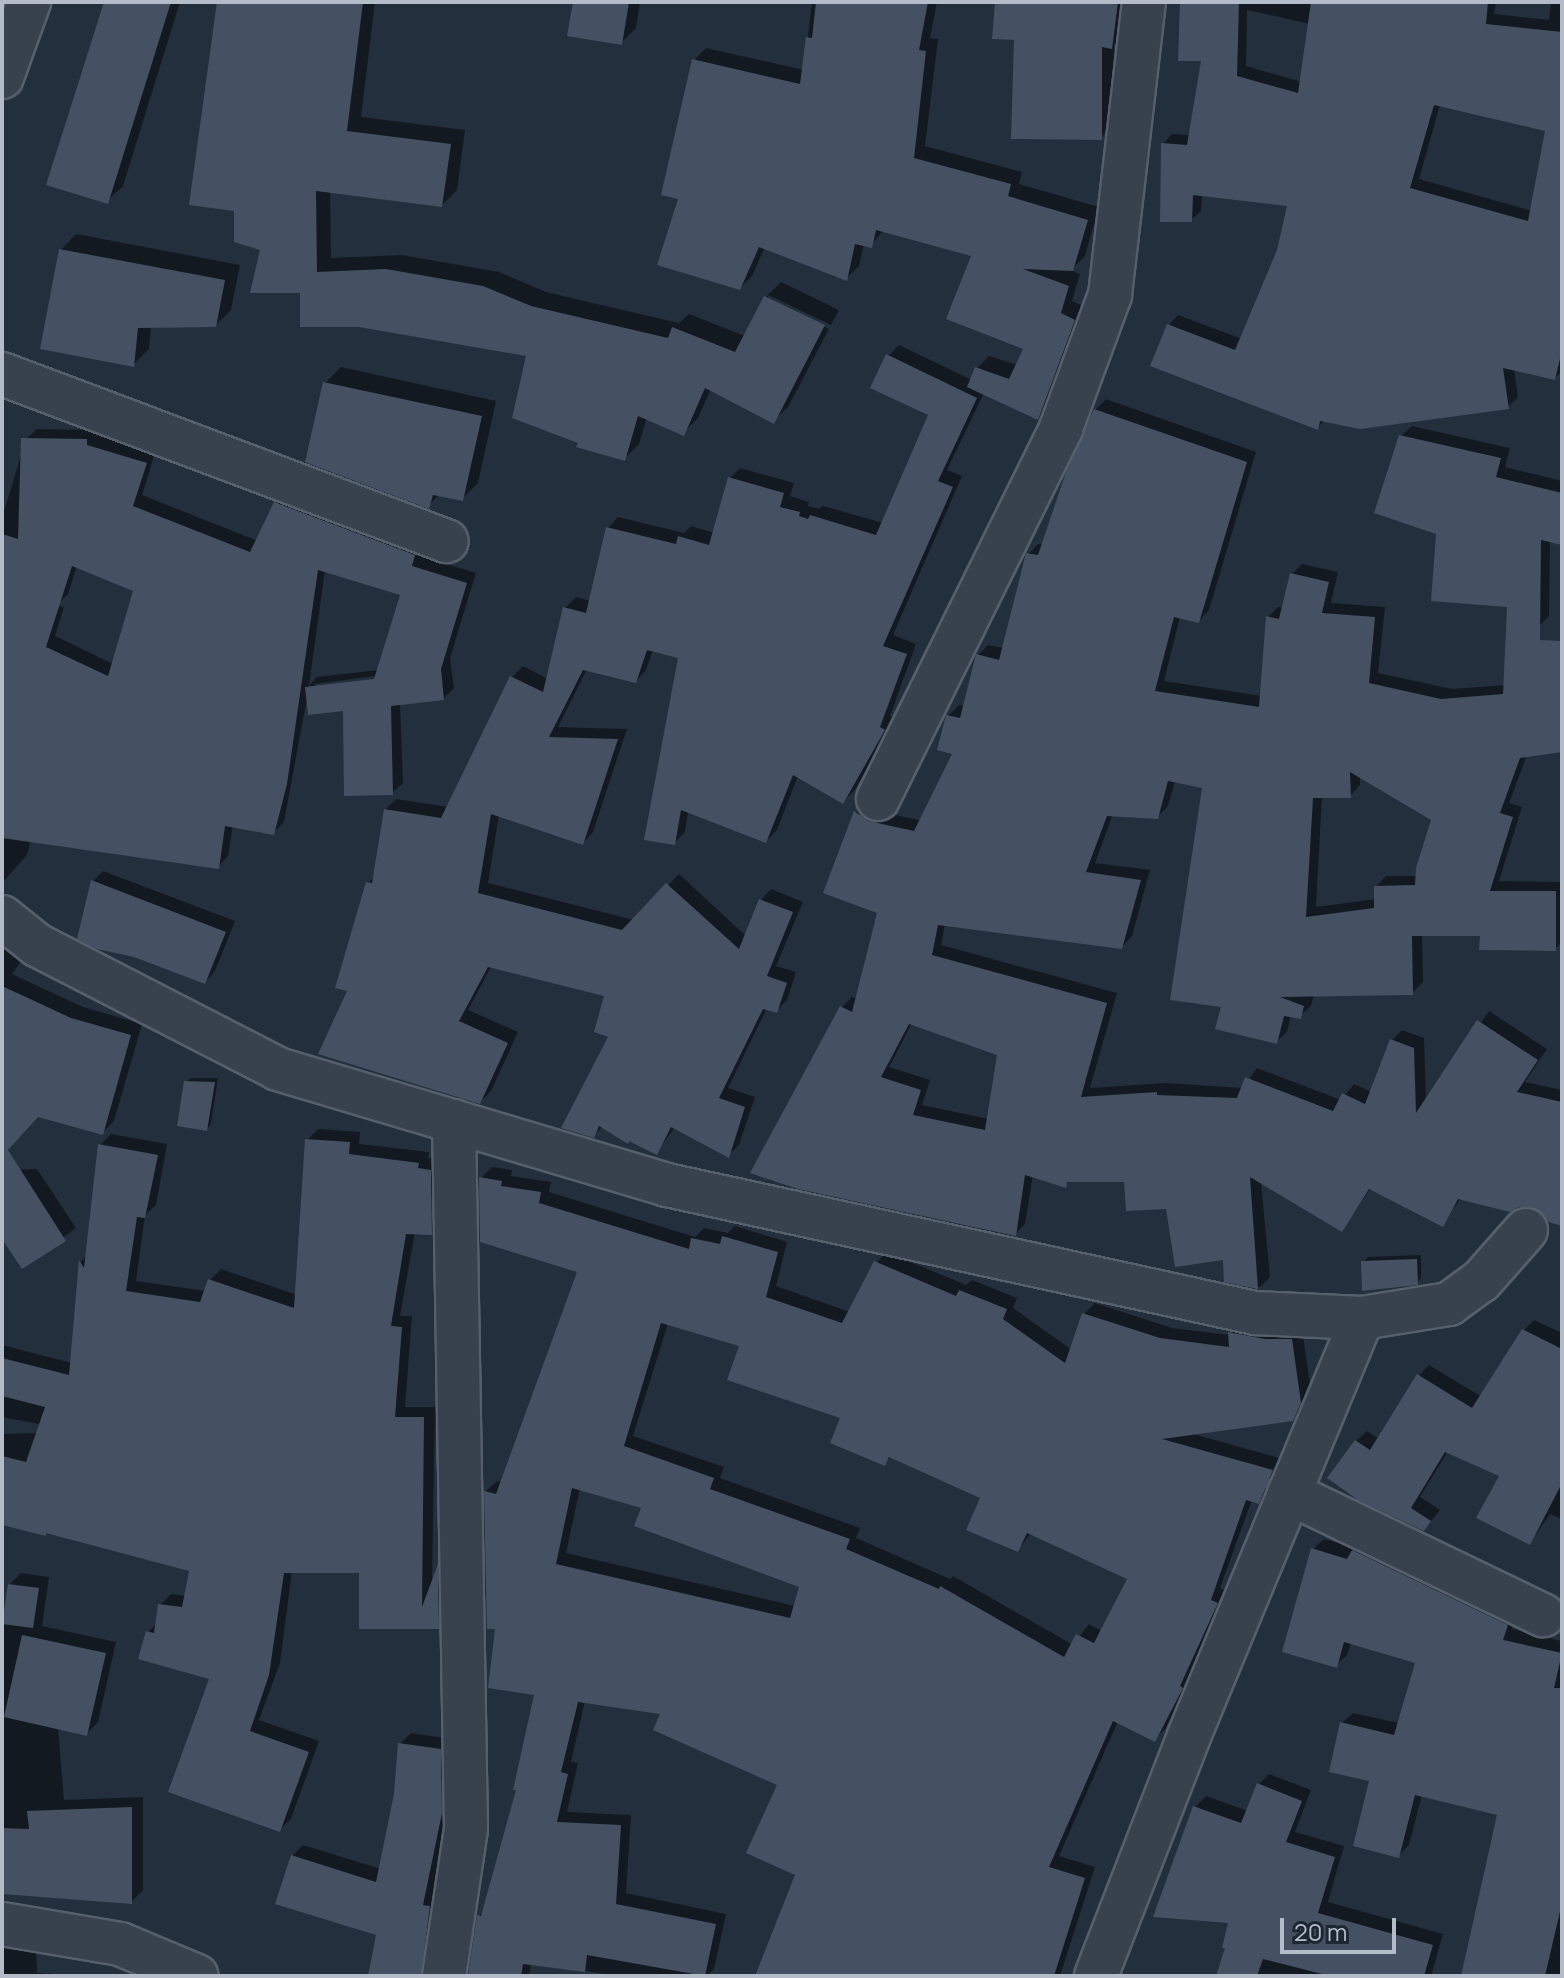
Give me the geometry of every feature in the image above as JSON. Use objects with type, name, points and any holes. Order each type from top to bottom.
[{"type":"street","points":[[2,77],[29,2]]},
{"type":"street","points":[[878,799],[1061,428],[1110,295],[1144,2]]},
{"type":"street","points":[[2,374],[447,541]]},
{"type":"street","points":[[2,917],[37,945],[278,1069],[667,1185],[1255,1313],[1362,1318],[1449,1304],[1481,1281],[1526,1230]]},
{"type":"street","points":[[444,1976],[466,1829],[454,1121]]},
{"type":"street","points":[[1096,1976],[1362,1318]]},
{"type":"street","points":[[1289,1493],[1543,1615]]},
{"type":"street","points":[[2,1924],[120,1944],[197,1976]]},
{"type":"building","points":[[104,2],[171,2],[108,204],[46,185]]},
{"type":"building","points":[[217,2],[363,2],[347,131],[451,144],[442,207],[316,191],[317,272],[386,269],[483,286],[531,306],[668,338],[672,327],[735,352],[764,296],[825,325],[774,424],[705,388],[684,436],[638,416],[625,461],[576,447],[578,443],[512,418],[526,356],[359,327],[300,327],[300,293],[250,293],[260,250],[234,242],[234,211],[189,205]]},
{"type":"building","points":[[573,2],[629,2],[622,45],[567,36]]},
{"type":"building","points":[[816,2],[928,2],[919,50],[926,51],[914,158],[1011,184],[1008,196],[1088,220],[1073,271],[1023,269],[1069,286],[1061,313],[1075,320],[1038,420],[967,387],[975,367],[1009,379],[1023,349],[946,319],[971,256],[876,230],[872,248],[855,244],[847,281],[759,247],[740,290],[657,265],[678,199],[661,195],[692,59],[800,84],[806,37],[812,38]]},
{"type":"building","points":[[995,2],[1118,2],[1112,49],[1102,47],[1102,140],[1011,139],[1014,40],[992,39]]},
{"type":"building","points":[[1180,2],[1239,2],[1237,76],[1298,93],[1311,2],[1488,2],[1486,24],[1562,32],[1562,350],[1555,380],[1503,368],[1509,409],[1360,429],[1320,421],[1318,430],[1150,366],[1167,324],[1235,350],[1277,250],[1287,206],[1193,195],[1192,222],[1160,222],[1161,143],[1187,145],[1201,61],[1178,61]],"holes":[[[1434,105],[1545,131],[1528,221],[1410,188]]]},
{"type":"building","points":[[59,249],[225,280],[216,327],[138,328],[134,367],[40,349]]},
{"type":"building","points":[[886,354],[977,398],[938,481],[953,487],[883,646],[907,654],[880,727],[885,730],[843,804],[793,775],[766,843],[681,810],[675,845],[644,840],[678,658],[647,650],[636,683],[583,670],[549,737],[618,739],[583,845],[491,814],[478,893],[622,930],[666,883],[739,949],[759,899],[793,912],[767,976],[787,983],[777,1013],[763,1009],[719,1098],[745,1107],[729,1158],[671,1127],[657,1155],[629,1141],[628,1144],[599,1126],[594,1138],[561,1128],[608,1037],[594,1032],[604,996],[488,967],[459,1021],[508,1043],[480,1104],[318,1054],[347,991],[335,988],[366,882],[372,883],[384,809],[441,818],[510,676],[543,692],[563,607],[586,613],[606,527],[676,544],[678,536],[709,545],[728,477],[784,493],[780,507],[800,512],[799,516],[808,519],[810,515],[876,535],[928,415],[870,388]]},
{"type":"building","points":[[323,382],[482,416],[463,501],[433,495],[429,509],[305,462]]},
{"type":"building","points":[[1094,409],[1247,462],[1199,623],[1174,617],[1155,691],[1259,707],[1266,616],[1279,619],[1290,573],[1329,582],[1322,613],[1375,617],[1369,683],[1441,699],[1503,694],[1507,607],[1431,601],[1436,534],[1374,513],[1399,435],[1501,458],[1496,477],[1562,493],[1562,545],[1541,540],[1540,640],[1562,641],[1562,752],[1520,758],[1500,813],[1513,817],[1490,891],[1556,891],[1556,951],[1479,950],[1480,936],[1412,936],[1413,995],[1280,997],[1304,1006],[1301,1019],[1284,1016],[1277,1044],[1215,1029],[1221,1007],[1170,1000],[1202,788],[1168,781],[1158,819],[1107,816],[1086,872],[1141,880],[1122,949],[938,925],[932,955],[1107,1003],[1081,1097],[1157,1092],[1157,1095],[1237,1098],[1245,1077],[1333,1111],[1342,1093],[1365,1104],[1390,1039],[1414,1048],[1416,1113],[1477,1020],[1538,1060],[1517,1092],[1562,1102],[1562,1226],[1549,1222],[1532,1207],[1519,1207],[1510,1212],[1458,1199],[1443,1227],[1369,1189],[1342,1232],[1250,1177],[1258,1289],[1224,1282],[1223,1260],[1175,1267],[1166,1209],[1126,1211],[1124,1182],[1067,1182],[1066,1188],[1025,1175],[1016,1236],[798,1189],[750,1173],[840,1006],[852,1012],[877,913],[823,893],[854,811],[868,821],[914,831],[952,754],[937,750],[946,715],[960,718],[976,654],[999,660],[1026,553],[1038,555],[1066,472]],"holes":[[[1350,772],[1431,820],[1416,868],[1415,885],[1374,886],[1374,908],[1306,917],[1313,798],[1351,798]],[[909,1024],[997,1055],[985,1130],[913,1115],[921,1090],[881,1077]]]},
{"type":"building","points":[[21,438],[87,439],[87,445],[147,463],[133,506],[250,552],[274,502],[415,555],[412,566],[467,583],[441,669],[444,700],[391,706],[393,795],[344,796],[343,711],[308,715],[305,687],[374,679],[400,595],[318,570],[287,784],[274,835],[225,826],[219,869],[2,838],[2,534],[18,539]],"holes":[[[72,566],[133,591],[108,676],[46,647]]]},
{"type":"building","points":[[91,880],[226,932],[205,984],[134,957],[97,949],[77,939]]},
{"type":"building","points":[[2,986],[71,1018],[131,1035],[103,1135],[38,1117],[8,1150],[66,1241],[22,1269],[2,1239]]},
{"type":"building","points":[[184,1081],[215,1082],[207,1131],[177,1126]]},
{"type":"building","points":[[305,1139],[350,1142],[349,1154],[419,1163],[418,1168],[431,1170],[432,1235],[406,1234],[391,1326],[402,1327],[395,1417],[424,1417],[422,1607],[438,1564],[439,1629],[359,1629],[359,1573],[284,1573],[269,1675],[250,1731],[309,1752],[280,1832],[168,1792],[209,1679],[138,1659],[146,1631],[154,1633],[158,1604],[182,1607],[189,1571],[46,1533],[46,1536],[2,1525],[2,1456],[26,1462],[45,1407],[2,1396],[2,1358],[69,1375],[79,1260],[84,1268],[98,1144],[158,1155],[145,1218],[137,1217],[126,1291],[200,1302],[208,1279],[294,1308]]},
{"type":"building","points":[[479,1177],[502,1181],[501,1186],[541,1192],[539,1203],[689,1249],[691,1238],[720,1244],[722,1236],[778,1252],[766,1297],[842,1323],[874,1261],[956,1296],[959,1290],[1007,1309],[1003,1319],[1065,1363],[1082,1313],[1160,1338],[1229,1347],[1228,1332],[1265,1339],[1292,1339],[1301,1403],[1293,1421],[1162,1439],[1273,1470],[1259,1504],[1246,1500],[1211,1600],[1218,1603],[1180,1686],[1183,1688],[1155,1742],[1113,1721],[1049,1867],[1085,1878],[1054,1976],[755,1976],[795,1875],[746,1853],[777,1785],[653,1730],[660,1714],[578,1702],[561,1772],[568,1774],[557,1822],[621,1825],[616,1904],[716,1924],[705,1976],[587,1955],[585,1972],[523,1964],[521,1976],[468,1976],[477,1915],[481,1916],[516,1790],[513,1790],[534,1695],[488,1688],[495,1629],[487,1629],[484,1491],[496,1494],[577,1272],[480,1242]],"holes":[[[661,1323],[739,1346],[727,1380],[840,1418],[830,1443],[885,1466],[889,1457],[980,1498],[966,1530],[1018,1552],[1027,1533],[1127,1579],[1094,1643],[1076,1634],[1064,1657],[940,1586],[939,1589],[846,1549],[850,1539],[710,1489],[714,1478],[624,1446]],[[572,1488],[641,1508],[634,1526],[799,1587],[790,1618],[556,1564]]]},
{"type":"building","points":[[1417,1259],[1418,1285],[1362,1291],[1361,1261]]},
{"type":"building","points":[[1522,1329],[1562,1349],[1562,1483],[1530,1545],[1476,1518],[1499,1476],[1445,1452],[1411,1508],[1431,1521],[1424,1531],[1358,1500],[1327,1478],[1355,1440],[1370,1450],[1417,1374],[1472,1408]]},
{"type":"building","points":[[1311,1548],[1347,1559],[1352,1550],[1508,1625],[1503,1640],[1562,1653],[1554,1688],[1562,1688],[1562,1903],[1545,1976],[1461,1976],[1497,1815],[1415,1795],[1399,1858],[1353,1846],[1369,1781],[1329,1772],[1340,1722],[1394,1735],[1415,1663],[1344,1642],[1337,1668],[1282,1652]]},
{"type":"building","points":[[8,1584],[39,1588],[33,1628],[2,1624]]},
{"type":"building","points":[[22,1635],[106,1653],[87,1736],[4,1717]]},
{"type":"building","points":[[398,1743],[441,1749],[442,1813],[423,1905],[430,1906],[421,1976],[368,1976],[376,1935],[275,1904],[291,1855],[376,1882],[394,1794]]},
{"type":"building","points":[[1257,1783],[1302,1801],[1286,1842],[1335,1857],[1318,1913],[1433,1945],[1424,1976],[1330,1976],[1263,1959],[1257,1976],[1216,1976],[1225,1948],[1222,1948],[1228,1923],[1153,1917],[1193,1806],[1241,1823]]},
{"type":"building","points":[[132,1807],[132,1904],[2,1894],[2,1828],[29,1829],[27,1811]]}]
